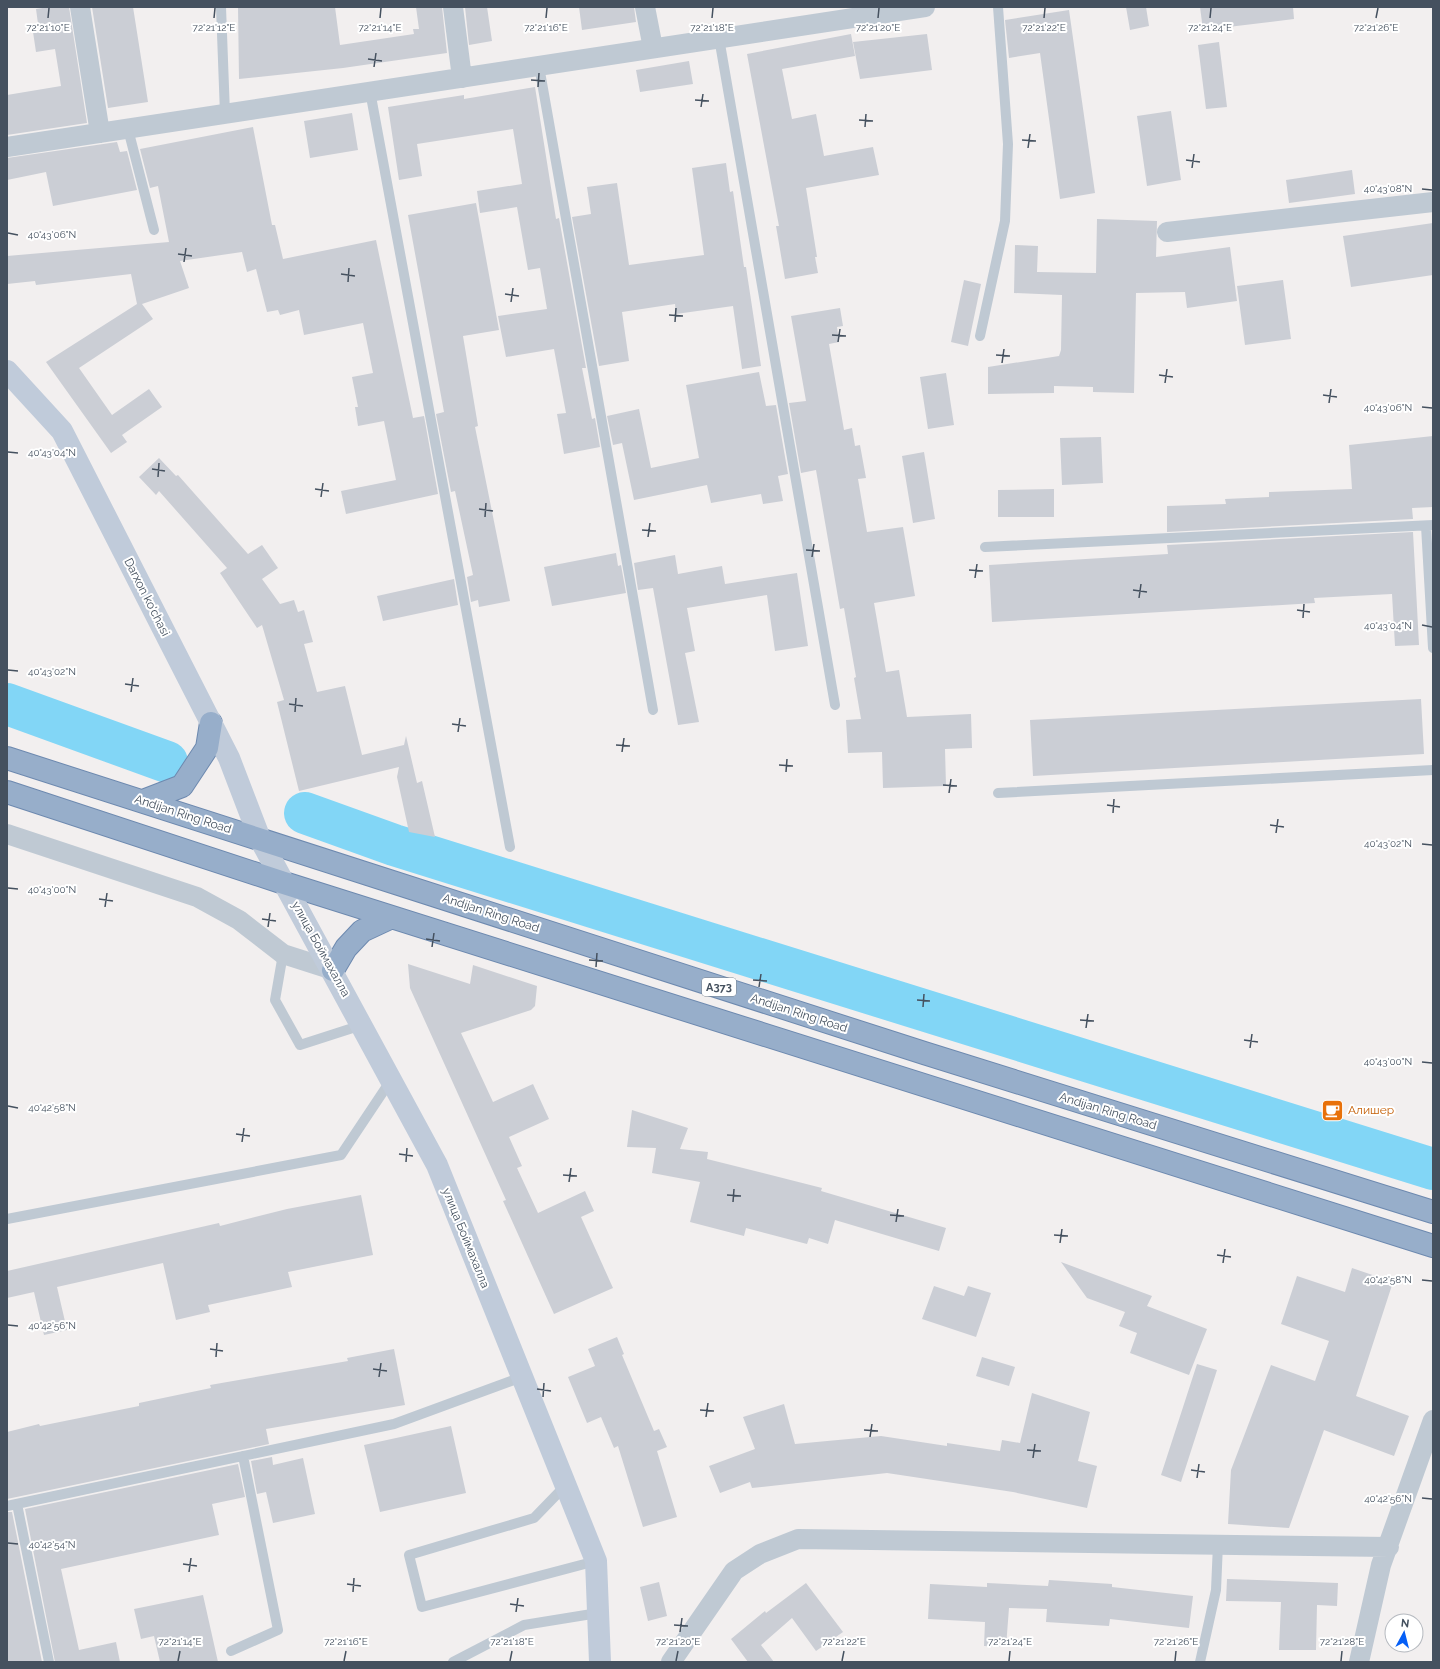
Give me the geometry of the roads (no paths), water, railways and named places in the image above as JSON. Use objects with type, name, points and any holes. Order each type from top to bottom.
[{"type":"highway","points":[[143,801],[182,786],[207,748],[211,723]]},
{"type":"highway","name":"Andijan Ring Road","points":[[7,758],[924,1054],[1433,1212]]},
{"type":"highway","name":"A373","points":[[7,792],[284,883],[1433,1246]]},
{"type":"highway","points":[[333,970],[346,948],[362,931],[392,917]]},
{"type":"main road","name":"Darxon ko'chasi","points":[[7,371],[62,431],[229,758],[260,839]]},
{"type":"main road","name":"улица Боймахалла","points":[[260,839],[333,970],[437,1165],[596,1561],[600,1662]]},
{"type":"street","points":[[80,7],[100,133]]},
{"type":"street","points":[[453,7],[462,78]]},
{"type":"street","points":[[646,7],[653,48]]},
{"type":"street","points":[[7,147],[719,38],[840,13],[925,7]]},
{"type":"street","points":[[1167,232],[1433,202]]},
{"type":"street","points":[[7,834],[197,897],[239,920],[283,954],[333,970]]},
{"type":"street","points":[[1359,1662],[1372,1598],[1381,1565],[1389,1547],[1433,1420]]},
{"type":"street","points":[[671,1662],[734,1571],[760,1554],[798,1539],[1389,1547]]},
{"type":"lane","points":[[221,7],[225,114]]},
{"type":"lane","points":[[980,336],[1005,221],[1008,144],[998,7]]},
{"type":"lane","points":[[719,38],[835,705]]},
{"type":"lane","points":[[539,66],[653,710]]},
{"type":"lane","points":[[370,91],[510,848]]},
{"type":"lane","points":[[128,128],[154,230]]},
{"type":"lane","points":[[986,547],[1430,525],[1433,648]]},
{"type":"lane","points":[[998,794],[1433,770]]},
{"type":"lane","points":[[283,954],[275,1000],[300,1045],[362,1025]]},
{"type":"lane","points":[[7,1219],[340,1156],[391,1079]]},
{"type":"lane","points":[[7,1506],[394,1424],[522,1377]]},
{"type":"lane","points":[[231,1652],[278,1630],[243,1456]]},
{"type":"lane","points":[[565,1486],[534,1518],[409,1555],[422,1607],[596,1561]]},
{"type":"lane","points":[[17,1504],[49,1662]]},
{"type":"lane","points":[[1200,1662],[1216,1590],[1218,1544]]},
{"type":"lane","points":[[453,1662],[524,1625],[598,1613]]},
{"type":"waterway","points":[[7,704],[167,762]]},
{"type":"waterway","points":[[305,813],[394,845],[1433,1169]]},
{"type":"place","name":"Алишер","points":[[1333,1110]]}]
